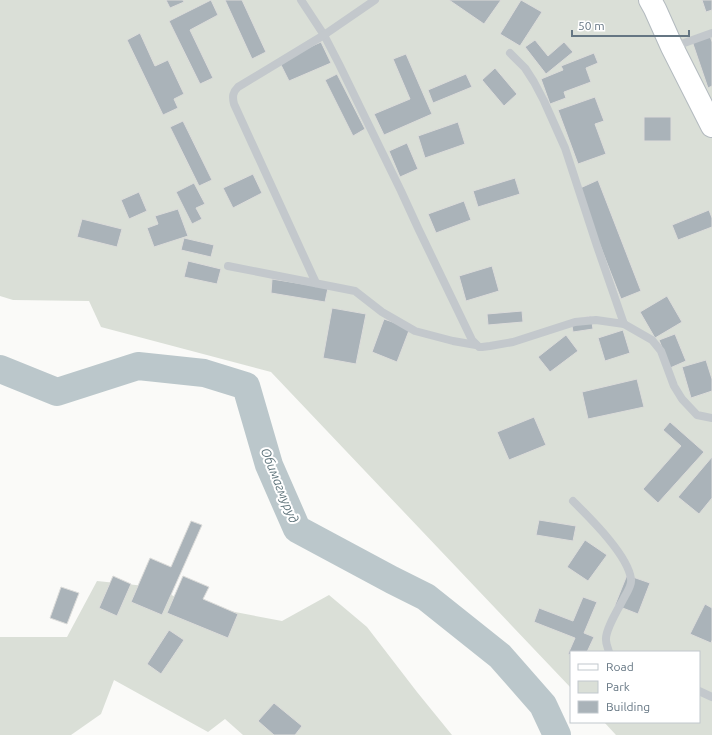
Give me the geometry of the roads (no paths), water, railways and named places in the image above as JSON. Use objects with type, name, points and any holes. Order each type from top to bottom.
[{"type":"street","points":[[650,0],[712,126]]},
{"type":"lane","points":[[300,0],[324,35],[472,340],[476,345]]},
{"type":"lane","points":[[316,283],[232,98],[238,87],[324,35],[375,0]]},
{"type":"lane","points":[[672,47],[712,33]]},
{"type":"lane","points":[[510,53],[525,68],[534,82],[565,148],[596,246],[624,324]]},
{"type":"lane","points":[[228,266],[355,291],[382,312],[415,331],[482,347],[514,342],[575,322],[596,320],[624,324],[652,340],[661,351],[674,386],[682,399],[697,415],[712,418]]},
{"type":"lane","points":[[573,501],[592,520],[620,554],[625,562],[631,579],[630,586],[611,621],[606,639],[609,651]]},
{"type":"lane","points":[[700,691],[712,697]]},
{"type":"waterway","name":"Обимагмуруд","points":[[0,369],[57,392],[138,366],[204,373],[246,386],[269,465],[297,529],[426,597],[500,656],[543,705],[557,735]]}]
